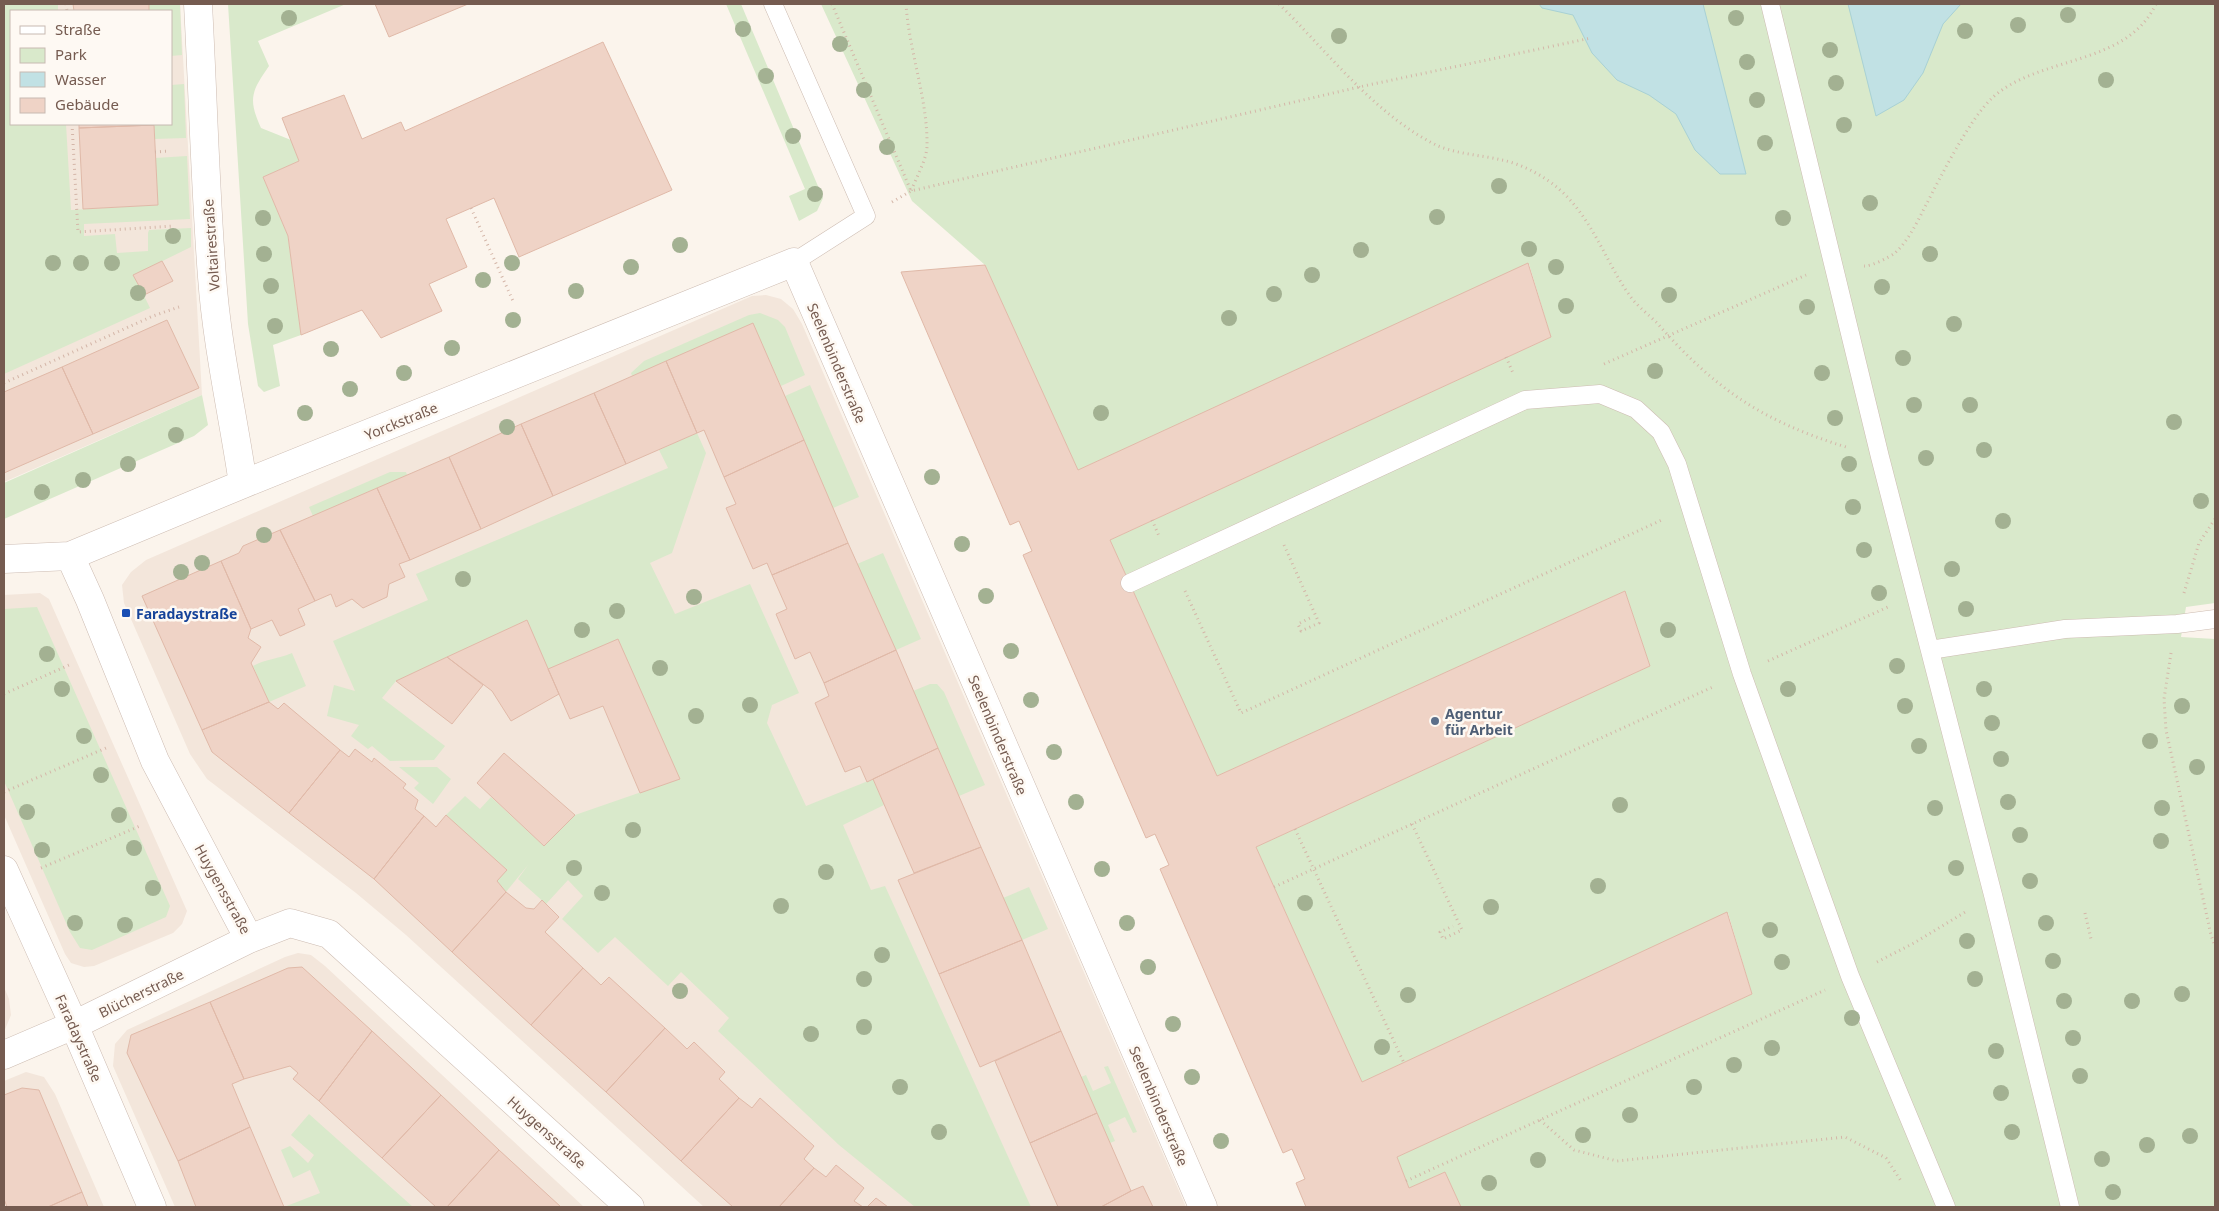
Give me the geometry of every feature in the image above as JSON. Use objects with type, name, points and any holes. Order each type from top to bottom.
[{"type":"street","name":"Voltairestraße","points":[[198,4],[212,278],[220,354],[234,423],[243,484]]},
{"type":"street","name":"Yorckstraße","points":[[4,559],[70,556],[243,484],[794,262]]},
{"type":"street","name":"Seelenbinderstraße","points":[[794,262],[1203,1207]]},
{"type":"street","name":"Huygensstraße","points":[[70,556],[90,600],[155,762],[249,939],[290,923],[329,934],[630,1207]]},
{"type":"street","name":"Faradaystraße","points":[[4,870],[74,1025],[152,1207]]},
{"type":"street","name":"Blücherstraße","points":[[4,1055],[74,1025],[249,939]]},
{"type":"lane","points":[[773,4],[866,216],[794,262]]},
{"type":"lane","points":[[1770,4],[1880,457],[1993,895],[2070,1207]]},
{"type":"lane","points":[[1130,582],[1525,400],[1600,394],[1636,409],[1661,432],[1677,464],[1742,674],[1850,976],[1946,1207]]},
{"type":"lane","points":[[1930,650],[2064,629],[2177,624],[2215,619]]},
{"type":"path","points":[[832,4],[911,191]]},
{"type":"path","points":[[906,4],[907,24],[924,108],[927,149],[911,191]]},
{"type":"path","points":[[1279,4],[1359,88],[1401,122],[1437,145],[1468,154],[1504,160],[1531,171],[1559,189],[1590,224],[1630,297],[1700,369],[1735,397],[1776,422],[1818,438],[1880,457]]},
{"type":"path","points":[[1596,367],[1794,280],[1835,266],[1867,266],[1894,254],[1911,233],[1972,124],[1992,99],[2018,80],[2114,45],[2135,32],[2152,13],[2156,4]]},
{"type":"path","points":[[866,216],[911,191],[1359,88],[1591,38]]},
{"type":"path","points":[[72,125],[78,232],[209,224]]},
{"type":"path","points":[[471,208],[513,301]]},
{"type":"path","points":[[4,383],[154,316],[186,304]]},
{"type":"path","points":[[1506,357],[1525,400]]},
{"type":"path","points":[[1152,520],[1241,713],[1691,507]]},
{"type":"path","points":[[1271,517],[1320,623],[1301,631],[1298,624],[1312,617]]},
{"type":"path","points":[[2215,519],[2199,543],[2186,584],[2168,663],[2164,699],[2166,730],[2215,946]]},
{"type":"path","points":[[1274,888],[1915,594]]},
{"type":"path","points":[[4,694],[69,665]]},
{"type":"path","points":[[4,792],[106,748]]},
{"type":"path","points":[[1412,824],[1462,930],[1443,939],[1440,932],[1453,926]]},
{"type":"path","points":[[36,871],[140,826]]},
{"type":"path","points":[[1295,829],[1404,1063]]},
{"type":"path","points":[[1406,1181],[1826,989],[1914,943],[1993,895]]},
{"type":"path","points":[[2085,913],[2091,939]]},
{"type":"path","points":[[1540,1120],[1574,1150],[1616,1161],[1844,1137],[1886,1158],[1901,1182]]},
{"type":"shaded area","points":[[4,4],[180,4],[202,395],[4,482]]},
{"type":"shaded area","points":[[766,295],[781,299],[793,309],[802,324],[1186,1207],[704,1207],[406,935],[356,893],[207,779],[190,754],[124,603],[122,585],[131,572],[146,560],[752,296]]},
{"type":"shaded area","points":[[40,593],[49,599],[187,911],[182,924],[173,933],[94,966],[84,967],[71,963],[65,954],[4,815],[4,595]]},
{"type":"shaded area","points":[[298,953],[311,955],[325,966],[584,1207],[175,1207],[113,1066],[115,1044],[127,1030],[285,957]]},
{"type":"shaded area","points":[[4,987],[9,999],[11,1015],[4,1032]]},
{"type":"shaded area","points":[[26,1072],[44,1077],[55,1094],[104,1207],[4,1207],[4,1081]]},
{"type":"green space","points":[[4,4],[58,4],[58,10],[10,10],[10,125],[66,125],[71,210],[158,205],[155,158],[187,156],[190,219],[84,224],[84,236],[115,234],[117,253],[148,251],[149,230],[191,228],[191,247],[134,275],[150,308],[4,374]]},
{"type":"green space","points":[[149,4],[180,4],[182,55],[172,56],[172,10],[149,10]]},
{"type":"green space","points":[[228,4],[346,4],[258,41],[269,66],[255,89],[253,96],[254,110],[261,128],[291,140],[299,161],[263,177],[288,236],[301,335],[273,345],[280,386],[264,392],[258,386],[248,324]]},
{"type":"green space","points":[[726,4],[741,4],[823,198],[817,211],[799,221],[789,196],[805,189]]},
{"type":"green space","points":[[821,4],[2215,4],[2215,603],[2186,607],[2181,637],[2215,639],[2215,1207],[1461,1207],[1445,1172],[1409,1188],[1397,1157],[1485,1116],[1484,1112],[1752,994],[1728,913],[1362,1082],[1256,847],[1650,666],[1625,591],[1217,776],[1110,540],[1551,337],[1529,264],[1078,470],[985,265],[912,201]]},
{"type":"green space","points":[[184,84],[186,138],[154,139],[154,125],[172,125],[172,85]]},
{"type":"green space","points":[[760,313],[778,320],[785,327],[805,375],[781,386],[753,324],[632,376],[631,373],[644,361],[749,315]]},
{"type":"green space","points":[[810,385],[859,497],[833,508],[785,396]]},
{"type":"green space","points":[[202,395],[208,425],[194,436],[4,519],[4,483]]},
{"type":"green space","points":[[697,433],[706,453],[672,553],[650,563],[675,614],[750,584],[799,693],[772,705],[767,723],[806,806],[873,779],[884,805],[843,825],[871,890],[885,886],[1031,1207],[915,1207],[839,1145],[718,1031],[729,1018],[681,972],[668,986],[615,937],[598,953],[562,919],[583,896],[568,880],[546,904],[518,879],[528,865],[506,892],[497,881],[506,869],[446,815],[465,796],[480,809],[491,797],[544,846],[575,815],[679,779],[618,639],[548,669],[527,620],[396,681],[382,698],[445,746],[434,760],[390,761],[372,746],[368,749],[351,736],[359,725],[327,716],[334,685],[355,691],[333,641],[428,600],[416,574],[668,468],[659,450]]},
{"type":"green space","points":[[390,472],[406,472],[407,475],[313,516],[309,507]]},
{"type":"green space","points":[[883,553],[921,639],[896,650],[857,564]]},
{"type":"green space","points":[[37,607],[170,906],[166,917],[92,950],[80,948],[70,932],[4,781],[4,609]]},
{"type":"green space","points":[[292,653],[306,686],[269,702],[253,666]]},
{"type":"green space","points":[[930,684],[937,684],[944,692],[985,785],[959,796],[913,691]]},
{"type":"green space","points":[[399,767],[437,767],[451,779],[433,804],[414,788],[419,783]]},
{"type":"green space","points":[[1029,887],[1048,929],[1022,940],[1003,898]]},
{"type":"green space","points":[[1108,1066],[1137,1132],[1133,1133],[1125,1117],[1108,1125],[1115,1141],[1110,1143],[1081,1077],[1086,1075],[1093,1091],[1111,1083],[1104,1067]]},
{"type":"green space","points":[[309,1114],[413,1207],[284,1207],[320,1193],[310,1170],[293,1178],[281,1150],[290,1146],[308,1163],[314,1155],[291,1135]]},
{"type":"water","points":[[1539,4],[1703,4],[1746,174],[1720,174],[1695,150],[1676,114],[1649,95],[1617,80],[1592,53],[1573,15],[1542,8]]},
{"type":"water","points":[[1848,4],[1961,4],[1943,24],[1923,73],[1904,100],[1876,116]]},
{"type":"building","points":[[73,4],[149,4],[149,10],[74,10]]},
{"type":"building","points":[[375,4],[468,4],[389,37]]},
{"type":"building","points":[[603,42],[672,190],[519,257],[494,198],[446,219],[467,267],[429,284],[442,311],[381,338],[362,310],[301,335],[288,236],[263,177],[299,161],[282,118],[344,95],[362,139],[401,122],[405,131]]},
{"type":"building","points":[[79,125],[154,125],[79,128]]},
{"type":"building","points":[[154,125],[158,205],[83,209],[79,128]]},
{"type":"building","points":[[162,261],[173,281],[144,295],[133,275]]},
{"type":"building","name":"Agentur für Arbeit","points":[[1528,263],[1551,337],[1110,540],[1217,776],[1625,591],[1650,666],[1256,847],[1362,1082],[1727,912],[1752,994],[1397,1157],[1409,1188],[1445,1172],[1461,1207],[1306,1207],[1296,1183],[1305,1179],[1292,1149],[1283,1153],[1160,869],[1169,865],[1155,834],[1146,838],[1023,555],[1032,551],[1019,521],[1010,525],[901,272],[985,265],[1078,470]]},
{"type":"building","points":[[167,320],[199,388],[93,434],[62,367]]},
{"type":"building","points":[[753,323],[804,440],[724,477],[704,430],[697,433],[666,361]]},
{"type":"building","points":[[666,361],[697,433],[626,464],[594,393]]},
{"type":"building","points":[[62,367],[93,434],[4,473],[4,392]]},
{"type":"building","points":[[594,393],[626,464],[553,496],[521,424]]},
{"type":"building","points":[[521,424],[553,496],[481,529],[449,457]]},
{"type":"building","points":[[804,440],[848,543],[772,575],[767,563],[753,569],[726,508],[736,504],[724,477]]},
{"type":"building","points":[[449,457],[481,529],[410,560],[377,488]]},
{"type":"building","points":[[377,488],[410,560],[399,564],[405,577],[389,584],[387,597],[363,608],[352,599],[336,607],[331,594],[315,601],[280,530]]},
{"type":"building","points":[[280,530],[315,601],[298,609],[305,625],[280,636],[272,620],[251,629],[221,561],[239,553],[243,546]]},
{"type":"building","points":[[848,543],[896,650],[824,683],[810,652],[795,659],[776,614],[787,609],[772,575]]},
{"type":"building","points":[[221,561],[251,629],[248,638],[261,647],[251,663],[269,702],[202,730],[142,596]]},
{"type":"building","points":[[527,620],[559,694],[511,721],[492,691],[447,657]]},
{"type":"building","points":[[618,639],[680,779],[640,793],[603,706],[570,719],[548,669]]},
{"type":"building","points":[[896,650],[938,748],[867,782],[860,766],[845,772],[815,703],[829,696],[824,683]]},
{"type":"building","points":[[447,657],[483,685],[452,724],[396,681]]},
{"type":"building","points":[[269,702],[278,709],[284,703],[340,750],[289,813],[212,752],[202,730]]},
{"type":"building","points":[[938,748],[981,847],[914,873],[873,779]]},
{"type":"building","points":[[355,749],[372,762],[374,758],[406,784],[403,788],[418,800],[415,809],[424,816],[374,879],[289,813],[340,750],[349,757]]},
{"type":"building","points":[[504,753],[575,815],[544,846],[477,783]]},
{"type":"building","points":[[446,815],[507,870],[497,881],[506,892],[452,952],[374,879],[424,816],[436,827]]},
{"type":"building","points":[[981,847],[1022,940],[939,974],[898,880]]},
{"type":"building","points":[[506,892],[526,908],[534,909],[542,900],[559,917],[545,932],[583,968],[531,1025],[452,952]]},
{"type":"building","points":[[1022,940],[1061,1031],[980,1067],[939,974]]},
{"type":"building","points":[[302,967],[372,1031],[319,1101],[293,1079],[298,1073],[290,1066],[244,1079],[210,1002],[288,968]]},
{"type":"building","points":[[583,968],[601,985],[609,977],[665,1028],[606,1092],[531,1025]]},
{"type":"building","points":[[210,1002],[244,1079],[232,1084],[250,1127],[178,1161],[127,1053],[131,1035]]},
{"type":"building","points":[[665,1028],[687,1049],[694,1042],[725,1072],[719,1079],[739,1098],[681,1161],[606,1092]]},
{"type":"building","points":[[372,1031],[441,1095],[382,1158],[319,1101]]},
{"type":"building","points":[[1061,1031],[1097,1113],[1030,1143],[995,1061]]},
{"type":"building","points":[[22,1088],[39,1090],[82,1192],[48,1207],[7,1207],[4,1199],[4,1095]]},
{"type":"building","points":[[441,1095],[499,1150],[447,1207],[436,1207],[382,1158]]},
{"type":"building","points":[[739,1098],[752,1108],[760,1098],[814,1146],[804,1159],[814,1168],[779,1207],[733,1207],[681,1161]]},
{"type":"building","points":[[1097,1113],[1131,1191],[1101,1207],[1058,1207],[1030,1143]]},
{"type":"building","points":[[250,1127],[284,1207],[196,1207],[178,1161]]},
{"type":"building","points":[[499,1150],[561,1207],[447,1207]]},
{"type":"building","points":[[836,1165],[864,1188],[854,1201],[863,1207],[779,1207],[814,1168],[826,1177]]},
{"type":"building","points":[[1143,1186],[1153,1207],[1101,1207],[1131,1191]]},
{"type":"building","points":[[82,1192],[88,1207],[48,1207]]},
{"type":"building","points":[[876,1198],[888,1207],[867,1207]]},
{"type":"place","name":"Faradaystraße","points":[[126,613]]},
{"type":"place","name":"Agentur für Arbeit","points":[[1435,721]]}]
